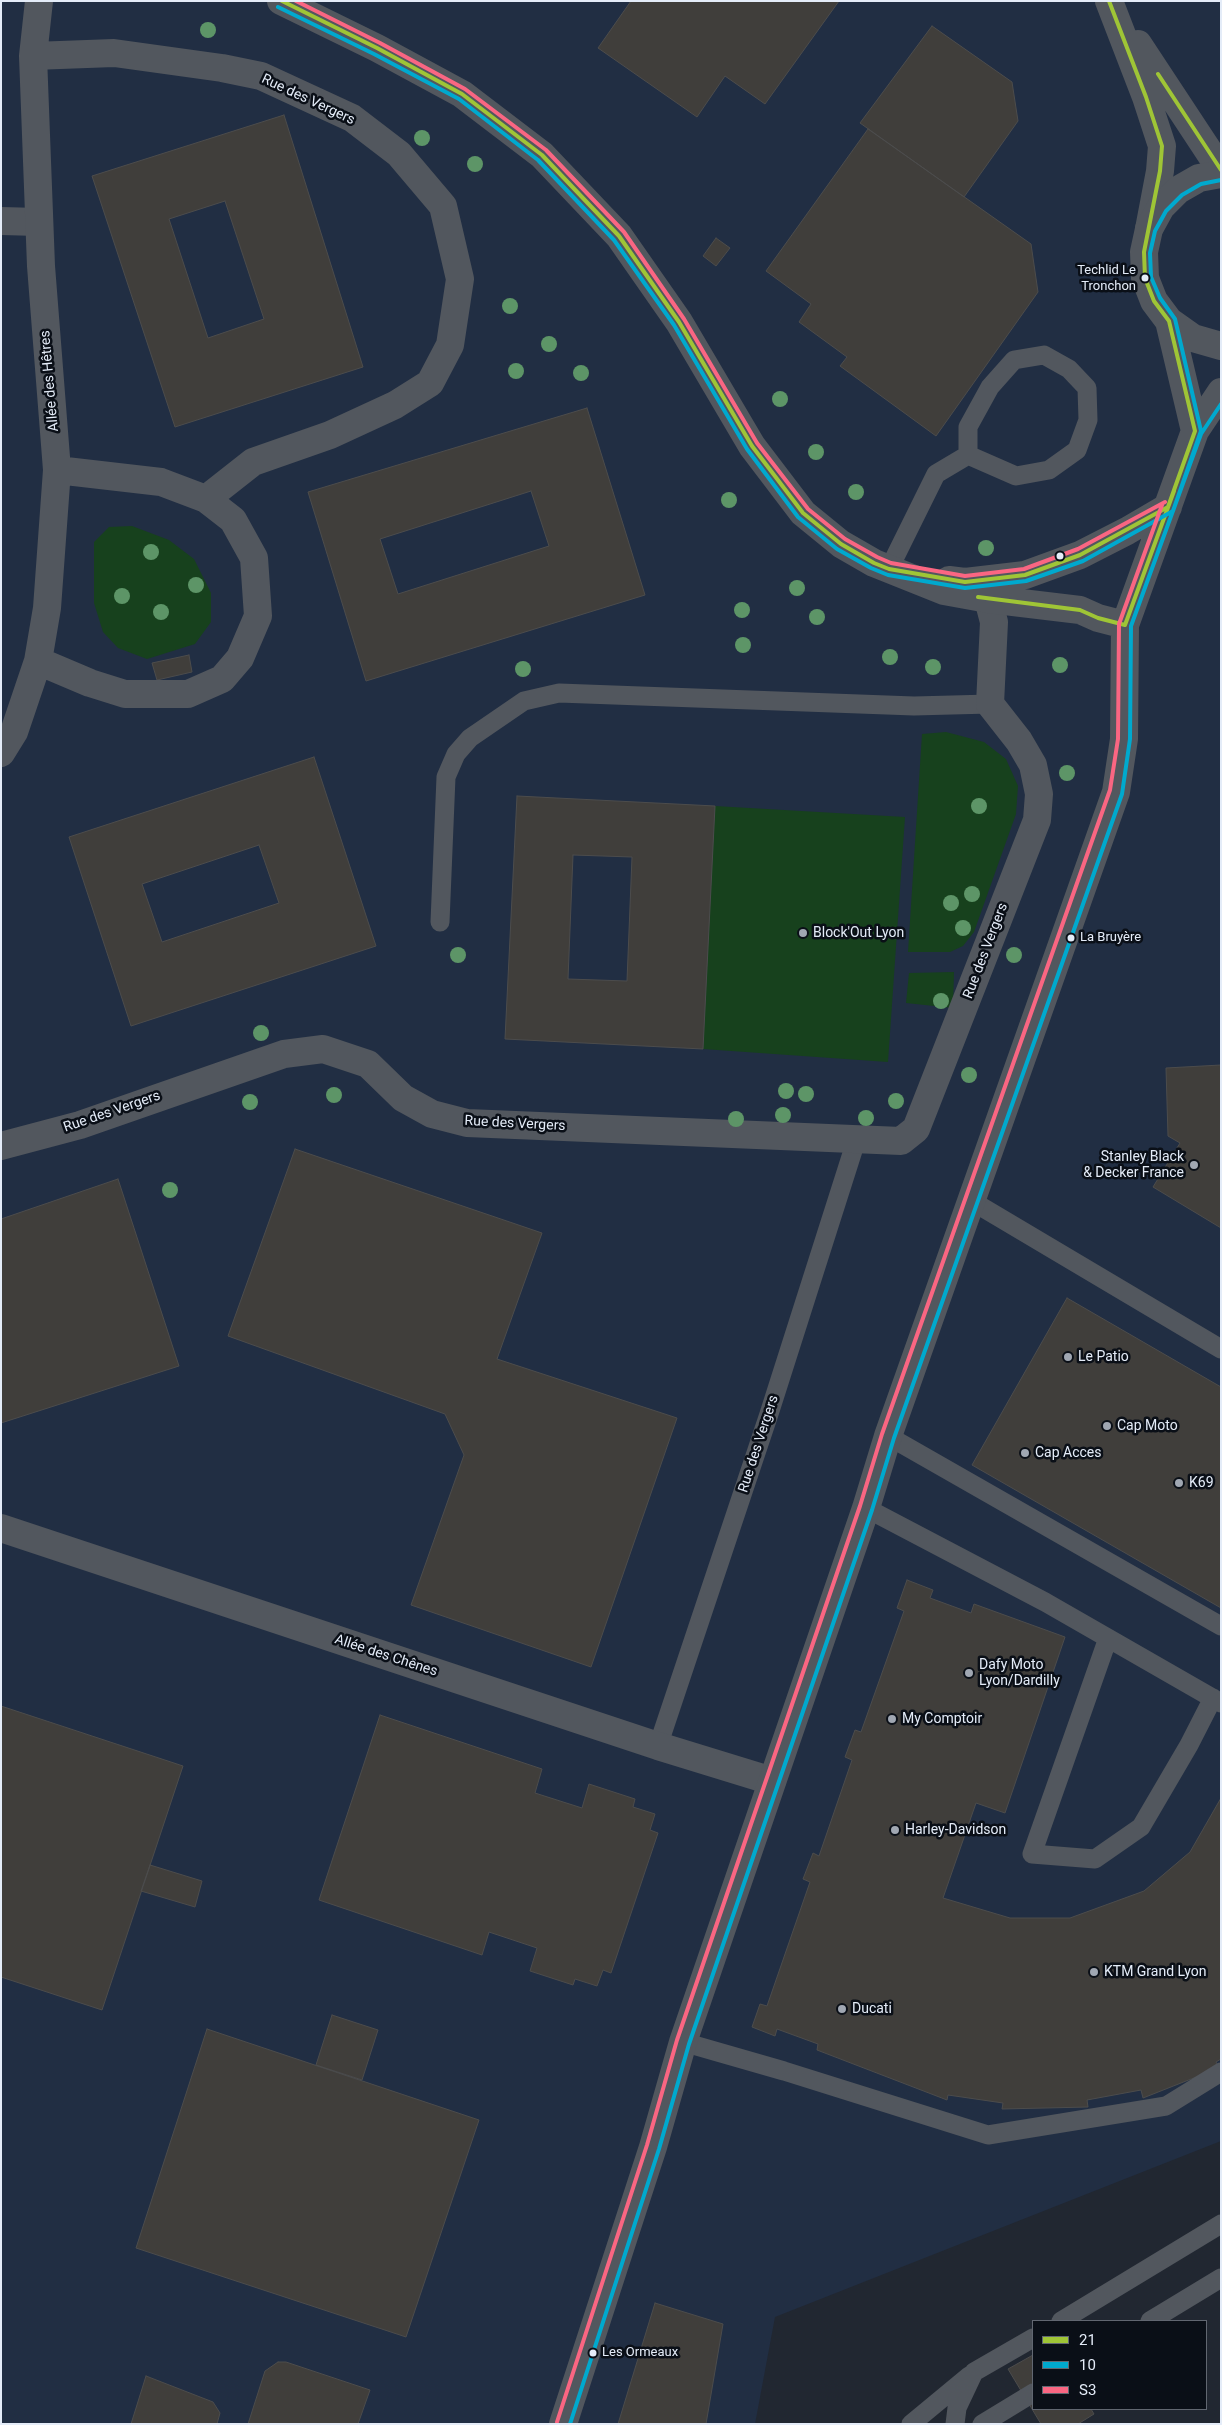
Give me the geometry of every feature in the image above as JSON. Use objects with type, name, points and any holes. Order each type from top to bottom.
[{"type":"street","name":"Allée des Hêtres","points":[[1,753],[14,732],[38,662],[47,608],[57,470],[39,222],[33,56],[39,1]]},
{"type":"street","points":[[281,1],[377,48],[462,94],[542,154],[619,236],[679,322],[752,446],[803,513],[841,544],[874,563],[944,591],[988,599],[1080,610],[1098,618],[1125,625]]},
{"type":"street","points":[[1110,1],[1221,172],[1199,178],[1178,190],[1161,207],[1149,228]]},
{"type":"street","points":[[1110,1],[1162,146],[1160,171],[1144,252],[1146,278],[1154,301],[1169,321],[1193,338],[1221,346]]},
{"type":"street","name":"Rue des Vergers","points":[[33,56],[114,53],[222,68],[261,76],[352,118],[399,154],[443,206],[460,279],[450,345],[430,383],[395,405],[338,431],[253,462],[206,499]]},
{"type":"street","points":[[1,221],[39,222]]},
{"type":"street","points":[[1169,321],[1195,431]]},
{"type":"street","points":[[563,2424],[653,2146],[683,2042],[866,1508],[888,1436],[1116,792],[1124,739],[1125,625],[1195,431],[1221,392]]},
{"type":"street","points":[[38,662],[90,683],[125,694],[188,694],[222,679],[240,658],[258,616],[254,558],[233,520],[206,499],[161,482],[57,470]]},
{"type":"street","points":[[889,569],[965,582],[1025,574],[1080,555],[1168,507]]},
{"type":"street","points":[[988,599],[994,622],[990,704]]},
{"type":"street","name":"Rue des Vergers","points":[[1,1146],[80,1125],[284,1054],[323,1049],[368,1064],[403,1098],[432,1114],[467,1123],[856,1141],[901,1141],[916,1129],[1037,820],[1039,794],[1033,765],[1018,741],[990,704]]},
{"type":"street","name":"Allée des Chênes","points":[[1,1528],[658,1746],[772,1781]]},
{"type":"lane","points":[[1044,354],[1068,369],[1087,388],[1088,420],[1077,450],[1049,470],[1016,476],[968,454],[968,427],[990,387],[1014,360],[1044,354]]},
{"type":"lane","points":[[889,569],[936,474],[968,454]]},
{"type":"lane","points":[[440,922],[446,777],[456,754],[470,738],[524,701],[559,693],[914,706],[990,704]]},
{"type":"lane","name":"Rue des Vergers","points":[[658,1746],[769,1414],[856,1141]]},
{"type":"lane","points":[[970,1200],[1221,1349]]},
{"type":"lane","points":[[888,1436],[1221,1626]]},
{"type":"lane","points":[[866,1508],[1108,1638],[1217,1700],[1188,1745],[1141,1827],[1095,1859],[1032,1854],[1108,1638]]},
{"type":"lane","points":[[683,2042],[784,2071],[988,2135],[1166,2106],[1221,2072]]},
{"type":"lane","points":[[1063,2320],[1221,2224]]},
{"type":"lane","points":[[1152,2320],[1221,2278]]},
{"type":"lane","points":[[911,2424],[974,2372],[1032,2339]]},
{"type":"lane","points":[[954,2424],[957,2408],[974,2372]]},
{"type":"lane","points":[[982,2424],[1032,2394]]},
{"type":"shaded area","points":[[1,1],[1221,1],[1221,2141],[775,2317],[755,2424],[1,2424]]},
{"type":"green space","points":[[132,526],[169,540],[194,559],[211,593],[211,622],[195,644],[147,659],[118,648],[103,632],[94,603],[94,542],[109,527]]},
{"type":"green space","points":[[946,732],[984,742],[1006,759],[1018,786],[1016,814],[974,932],[963,946],[950,952],[908,952],[922,734]]},
{"type":"green space","name":"Block'Out Lyon","points":[[715,806],[905,817],[888,1062],[703,1049]]},
{"type":"green space","points":[[954,972],[953,1008],[906,1003],[909,973]]},
{"type":"building","points":[[631,1],[839,1],[765,104],[725,76],[697,117],[598,48]]},
{"type":"building","points":[[932,26],[1012,82],[1018,121],[964,197],[860,123]]},
{"type":"building","points":[[284,115],[363,367],[175,427],[92,176]],"holes":[[[225,201],[264,319],[208,338],[169,219]]]},
{"type":"building","points":[[868,129],[1031,244],[1038,292],[936,436],[840,366],[847,357],[799,322],[811,304],[766,271]]},
{"type":"building","points":[[716,238],[730,248],[716,266],[703,256]]},
{"type":"building","points":[[587,408],[645,595],[366,681],[308,492]],"holes":[[[531,491],[549,546],[398,594],[380,539]]]},
{"type":"building","points":[[189,655],[192,672],[157,680],[152,663]]},
{"type":"building","points":[[314,757],[376,946],[131,1026],[69,837]],"holes":[[[259,845],[279,903],[162,942],[142,884]]]},
{"type":"building","points":[[517,796],[715,806],[703,1049],[505,1039]],"holes":[[[573,855],[632,857],[627,981],[568,979]]]},
{"type":"building","name":"Stanley Black & Decker France","points":[[1221,1065],[1221,1228],[1153,1187],[1180,1143],[1168,1136],[1166,1068]]},
{"type":"building","points":[[295,1149],[542,1233],[497,1359],[677,1418],[591,1667],[411,1605],[464,1455],[445,1414],[228,1336]]},
{"type":"building","points":[[118,1179],[179,1366],[1,1423],[1,1219]]},
{"type":"building","name":"Cap Moto","points":[[1067,1298],[1221,1387],[1221,1608],[972,1465]]},
{"type":"building","points":[[907,1580],[933,1590],[930,1598],[971,1613],[974,1604],[1065,1637],[1005,1813],[976,1803],[943,1898],[1010,1918],[1070,1918],[1144,1891],[1190,1852],[1221,1798],[1221,2059],[1216,2062],[1219,2068],[1143,2098],[1141,2090],[1087,2100],[1088,2107],[1002,2109],[1003,2103],[948,2095],[947,2100],[817,2050],[818,2044],[777,2029],[775,2036],[752,2027],[760,2004],[767,2006],[810,1882],[803,1879],[813,1853],[819,1856],[852,1760],[845,1757],[855,1730],[861,1732],[904,1611],[897,1608]]},
{"type":"building","points":[[1,1706],[183,1766],[102,2010],[1,1977]]},
{"type":"building","points":[[380,1715],[542,1769],[535,1793],[582,1808],[589,1784],[635,1799],[633,1807],[655,1814],[650,1830],[658,1833],[611,1973],[603,1970],[597,1986],[575,1979],[573,1985],[530,1971],[537,1948],[489,1932],[482,1955],[319,1900]]},
{"type":"building","points":[[150,1865],[202,1881],[195,1907],[141,1891]]},
{"type":"building","points":[[332,2015],[378,2030],[362,2080],[316,2065]]},
{"type":"building","points":[[207,2029],[479,2120],[406,2337],[136,2248]]},
{"type":"building","points":[[655,2303],[723,2324],[706,2424],[618,2424]]},
{"type":"building","points":[[1032,2356],[1032,2409],[1008,2369]]},
{"type":"building","points":[[278,2362],[286,2362],[370,2390],[358,2424],[248,2424],[265,2371]]},
{"type":"building","points":[[146,2376],[213,2402],[220,2413],[217,2424],[131,2424]]},
{"type":"building","points":[[1033,2410],[1092,2410],[1094,2414],[1078,2424],[1041,2424]]},
{"type":"transit line","name":"21","points":[[282,1],[377,48],[462,94],[542,155],[619,236],[679,322],[752,446],[803,513],[841,544],[874,563],[889,569],[965,582],[1025,575],[1080,555],[1168,507],[1195,431],[1169,321],[1154,301],[1145,278],[1144,252],[1160,171],[1162,146],[1146,97],[1109,1]]},
{"type":"transit line","name":"S3","points":[[296,1],[380,43],[465,89],[546,150],[624,232],[684,319],[757,443],[808,509],[845,539],[891,563],[965,576],[1024,569],[1078,549],[1165,502]]},
{"type":"transit line","name":"10","points":[[278,7],[374,54],[459,99],[538,160],[614,240],[674,325],[747,449],[798,517],[837,549],[888,575],[965,588],[1026,581],[1083,561],[1173,511],[1201,431],[1175,319],[1160,298],[1151,277],[1150,253],[1155,231],[1166,211],[1182,195],[1201,184],[1221,180]]},
{"type":"transit line","name":"21","points":[[1158,74],[1221,170]]},
{"type":"transit line","name":"10","points":[[570,2424],[659,2149],[689,2044],[872,1510],[894,1438],[1122,794],[1130,739],[1131,626],[1201,434],[1221,404]]},
{"type":"transit line","name":"21","points":[[1125,625],[1174,491]]},
{"type":"transit line","name":"S3","points":[[557,2422],[647,2145],[677,2040],[860,1506],[882,1434],[1110,790],[1118,739],[1119,624],[1162,505]]},
{"type":"transit line","name":"21","points":[[978,597],[1080,610],[1098,618],[1125,625]]},
{"type":"place","name":"Techlid Le Tronchon","points":[[1145,278]]},
{"type":"place","name":"Block'Out Lyon","points":[[803,933]]},
{"type":"place","name":"La Bruyère","points":[[1071,938]]},
{"type":"place","name":"Stanley Black & Decker France","points":[[1194,1165]]},
{"type":"place","name":"Le Patio","points":[[1068,1357]]},
{"type":"place","name":"Cap Moto","points":[[1107,1426]]},
{"type":"place","name":"Cap Acces","points":[[1025,1453]]},
{"type":"place","name":"K69","points":[[1179,1483]]},
{"type":"place","name":"Dafy Moto Lyon/Dardilly","points":[[969,1673]]},
{"type":"place","name":"My Comptoir","points":[[892,1719]]},
{"type":"place","name":"Harley-Davidson","points":[[895,1830]]},
{"type":"place","name":"KTM Grand Lyon","points":[[1094,1972]]},
{"type":"place","name":"Ducati","points":[[842,2009]]},
{"type":"place","name":"Les Ormeaux","points":[[593,2353]]}]
